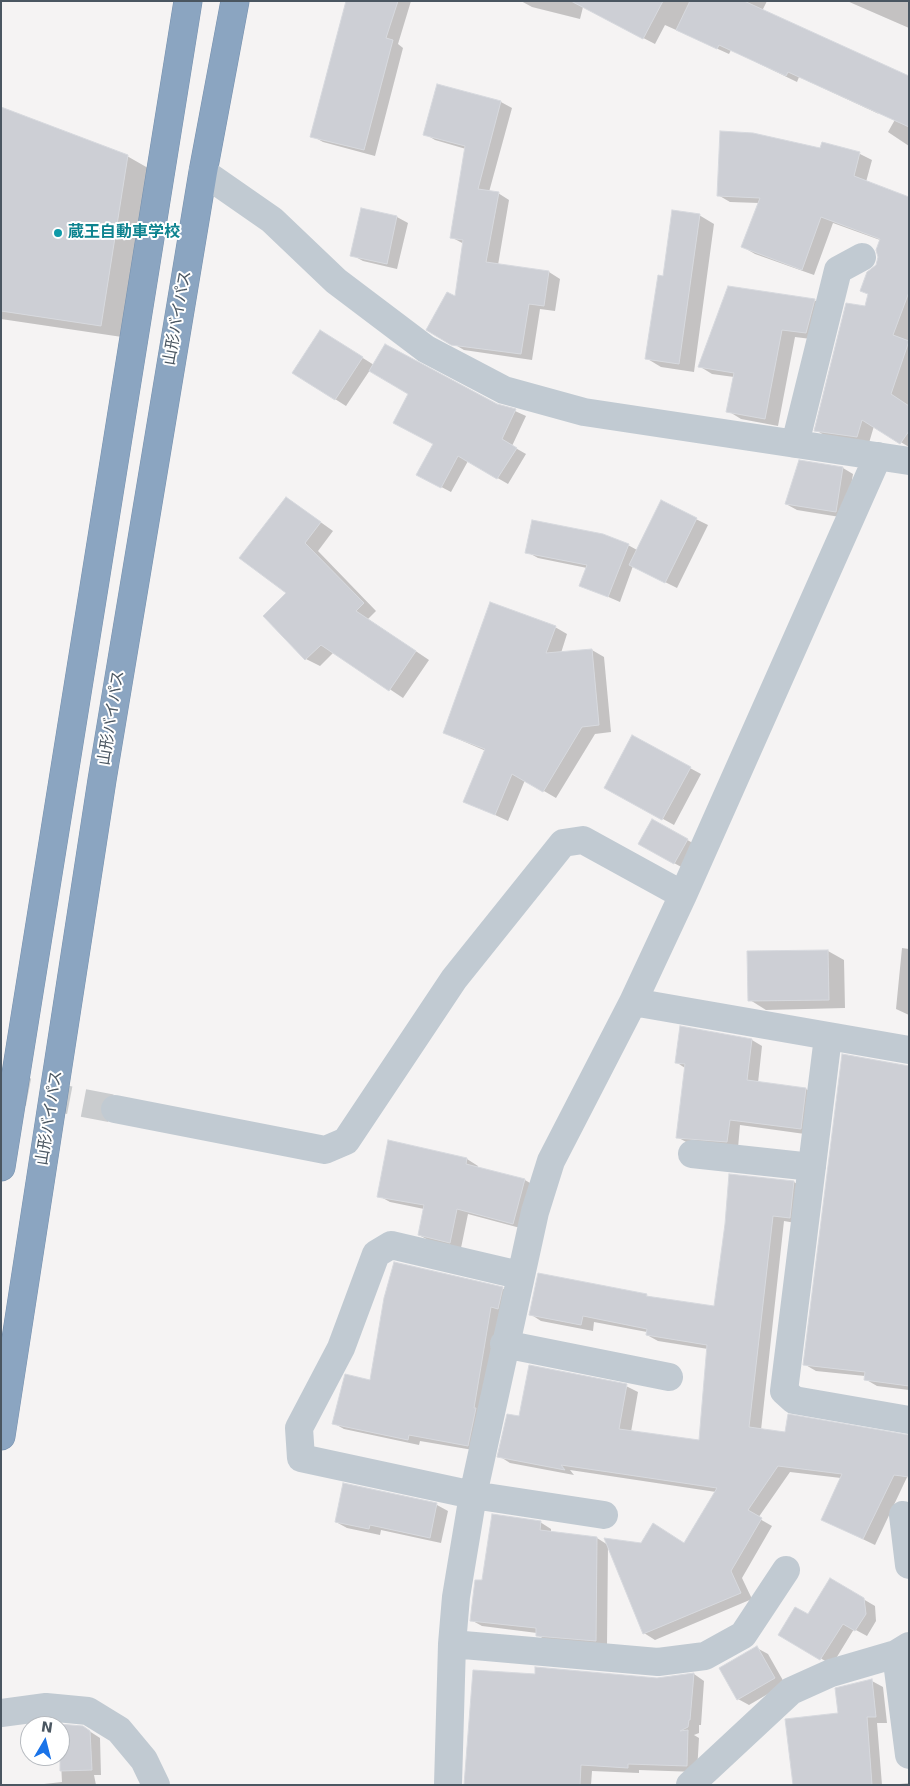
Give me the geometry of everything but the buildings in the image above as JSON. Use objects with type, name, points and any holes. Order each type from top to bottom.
[{"type":"highway","points":[[1,1167],[188,1]]},
{"type":"highway","name":"山形バイパス","points":[[1,1436],[102,780],[203,172],[235,1]]},
{"type":"lane","points":[[203,172],[272,220],[336,281],[426,349],[504,390],[584,412],[909,461]]},
{"type":"lane","points":[[795,444],[838,270],[862,257]]},
{"type":"lane","points":[[448,1785],[452,1644],[456,1597],[473,1495],[519,1275],[535,1212],[552,1161],[633,1002],[683,895],[878,456]]},
{"type":"lane","points":[[115,1109],[326,1150],[346,1141],[454,979],[563,843],[583,840],[683,895]]},
{"type":"lane","points":[[633,1002],[909,1050]]},
{"type":"lane","points":[[828,1037],[784,1391],[794,1400],[909,1420]]},
{"type":"lane","points":[[692,1154],[812,1167]]},
{"type":"lane","points":[[519,1275],[391,1245],[376,1254],[341,1348],[299,1428],[301,1458],[473,1495],[604,1516]]},
{"type":"lane","points":[[504,1344],[669,1377]]},
{"type":"lane","points":[[903,1515],[909,1565]]},
{"type":"lane","points":[[452,1644],[658,1662],[705,1656],[743,1636],[786,1570]]},
{"type":"lane","points":[[690,1785],[792,1691],[831,1673],[902,1650],[909,1755]]},
{"type":"lane","points":[[1,1713],[46,1707],[88,1711],[119,1730],[144,1760],[156,1785]]},
{"type":"tunnel","points":[[1,1087],[115,1109]]},
{"type":"place","name":"蔵王自動車学校","points":[[58,233]]}]
